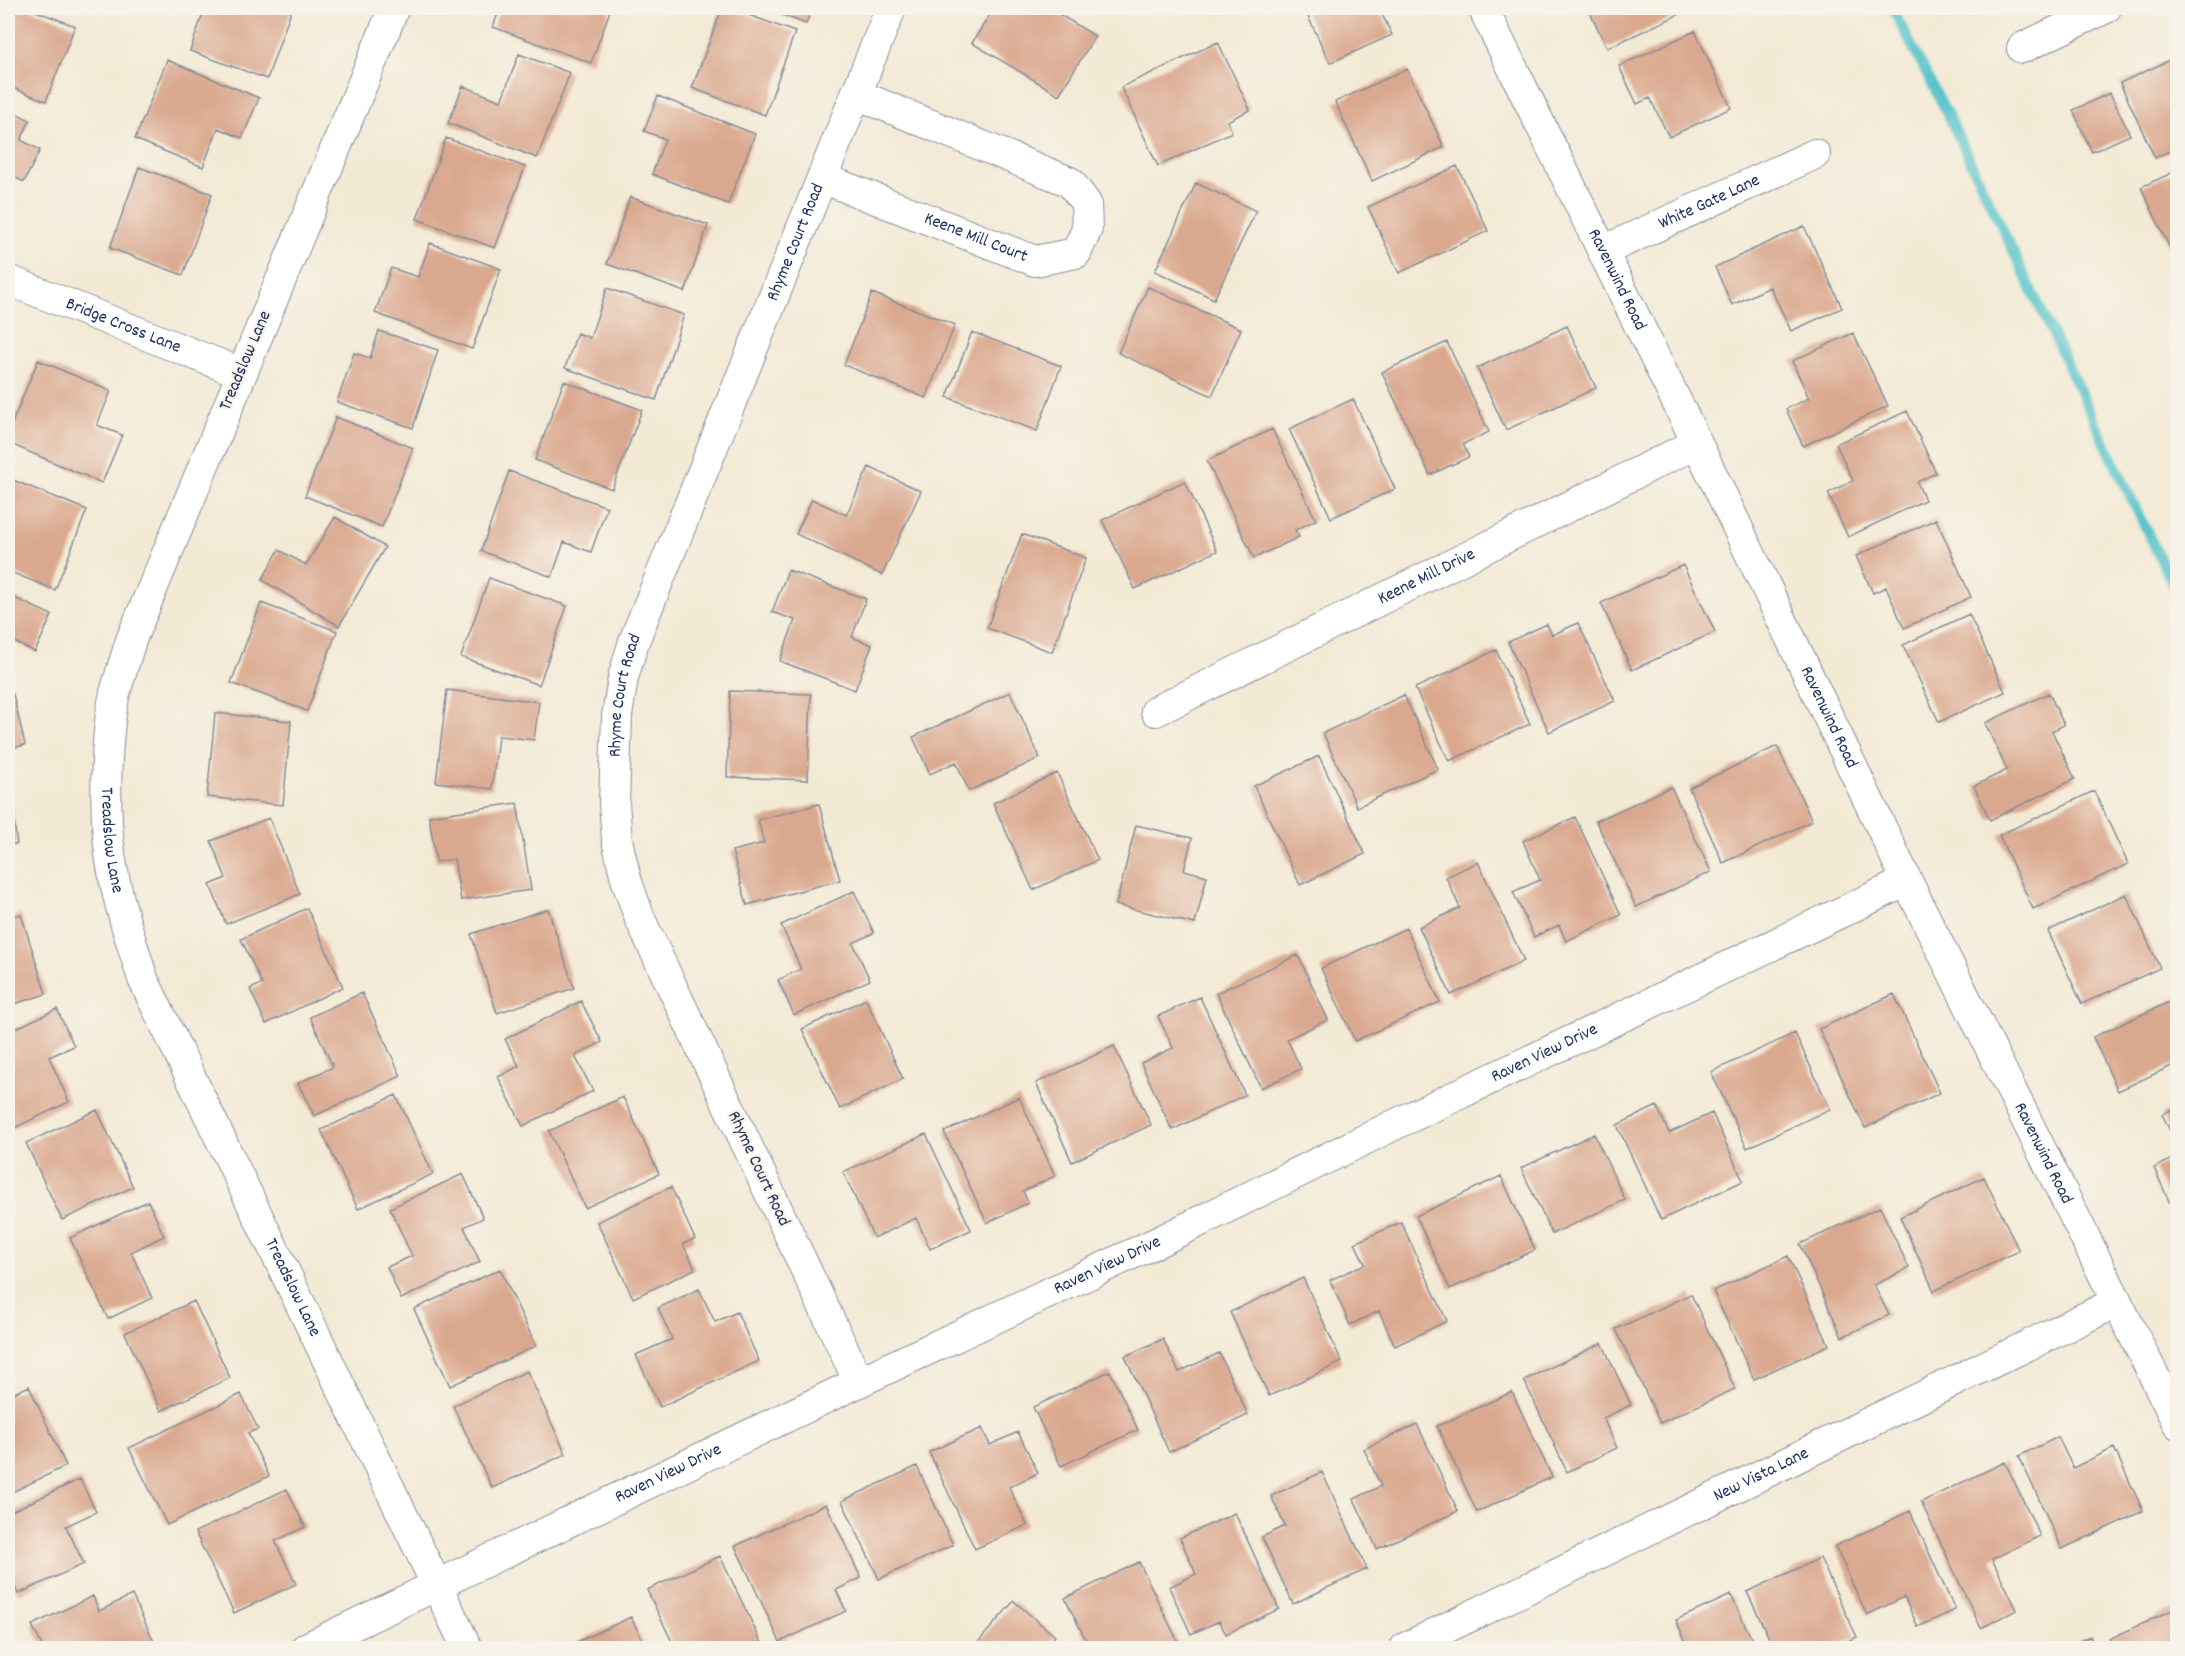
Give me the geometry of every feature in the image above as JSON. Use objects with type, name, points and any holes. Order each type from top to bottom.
[{"type":"street","name":"Treadslow Lane","points":[[394,8],[139,620],[115,694],[108,763],[110,853],[122,912],[143,979],[467,1648]]},
{"type":"street","name":"Rhyme Court Road","points":[[859,1382],[640,919],[626,879],[617,840],[614,803],[617,716],[623,678],[634,640],[891,8]]},
{"type":"street","name":"Ravenwind Road","points":[[1483,8],[1697,443],[1907,881],[2178,1424]]},
{"type":"street","points":[[2022,48],[2106,8]]},
{"type":"street","name":"Keene Mill Court","points":[[822,178],[1035,261],[1076,253],[1087,230],[1086,203],[1070,182],[856,94]]},
{"type":"street","name":"White Gate Lane","points":[[1603,251],[1815,154]]},
{"type":"street","name":"Bridge Cross Lane","points":[[8,280],[241,373]]},
{"type":"street","name":"Keene Mill Drive","points":[[1156,711],[1697,443]]},
{"type":"street","name":"Raven View Drive","points":[[306,1648],[859,1382],[1164,1239],[1392,1126],[1907,881]]},
{"type":"street","name":"New Vista Lane","points":[[1405,1648],[2117,1302]]},
{"type":"building","points":[[8,8],[28,8],[75,26],[46,101],[8,86]]},
{"type":"building","points":[[205,8],[292,8],[267,79],[190,51]]},
{"type":"building","points":[[500,8],[611,8],[591,63],[493,27]]},
{"type":"building","points":[[722,8],[730,8],[795,32],[765,115],[692,88]]},
{"type":"building","points":[[764,8],[812,8],[806,24]]},
{"type":"building","points":[[994,8],[1049,8],[1095,36],[1059,95],[972,43]]},
{"type":"building","points":[[1304,8],[1379,8],[1392,35],[1330,63]]},
{"type":"building","points":[[1600,8],[1688,8],[1689,10],[1607,48],[1590,12]]},
{"type":"building","points":[[1695,31],[1731,108],[1669,137],[1650,98],[1637,104],[1619,66]]},
{"type":"building","points":[[1218,42],[1250,110],[1227,121],[1232,132],[1158,166],[1121,87]]},
{"type":"building","points":[[519,54],[570,73],[537,158],[448,123],[463,86],[501,101]]},
{"type":"building","points":[[2176,57],[2178,147],[2155,158],[2120,83]]},
{"type":"building","points":[[167,60],[259,98],[242,138],[218,128],[203,167],[135,139]]},
{"type":"building","points":[[1407,69],[1444,147],[1372,181],[1335,102]]},
{"type":"building","points":[[2110,93],[2130,135],[2092,152],[2073,110]]},
{"type":"building","points":[[658,96],[755,134],[728,204],[652,174],[665,139],[644,131]]},
{"type":"building","points":[[8,109],[30,120],[21,140],[40,150],[24,182],[8,174]]},
{"type":"building","points":[[446,138],[525,167],[495,248],[417,219]]},
{"type":"building","points":[[1457,166],[1488,231],[1399,273],[1368,207]]},
{"type":"building","points":[[139,167],[212,194],[183,275],[110,248]]},
{"type":"building","points":[[2178,170],[2178,265],[2141,187]]},
{"type":"building","points":[[1196,183],[1256,211],[1214,299],[1155,271]]},
{"type":"building","points":[[630,197],[708,225],[685,292],[607,264]]},
{"type":"building","points":[[1804,226],[1842,308],[1791,331],[1770,287],[1732,305],[1715,267]]},
{"type":"building","points":[[430,243],[501,269],[472,349],[375,313],[391,268],[418,277]]},
{"type":"building","points":[[1148,287],[1241,329],[1212,396],[1118,353]]},
{"type":"building","points":[[607,288],[684,315],[656,400],[565,368],[577,333],[590,338]]},
{"type":"building","points":[[872,293],[955,325],[926,398],[844,365]]},
{"type":"building","points":[[1567,326],[1596,388],[1506,430],[1477,368]]},
{"type":"building","points":[[379,331],[438,350],[413,428],[337,402],[354,353],[370,358]]},
{"type":"building","points":[[972,332],[1061,366],[1037,431],[947,397]]},
{"type":"building","points":[[1853,333],[1888,406],[1803,446],[1786,409],[1809,398],[1792,361]]},
{"type":"building","points":[[1447,342],[1489,432],[1463,444],[1469,457],[1430,475],[1382,372]]},
{"type":"building","points":[[38,360],[111,391],[97,425],[122,435],[102,483],[8,443],[8,433]]},
{"type":"building","points":[[564,381],[642,410],[612,489],[535,460]]},
{"type":"building","points":[[1353,399],[1395,489],[1331,518],[1289,429]]},
{"type":"building","points":[[1907,411],[1936,473],[1917,482],[1925,500],[1848,537],[1828,493],[1853,481],[1836,444]]},
{"type":"building","points":[[336,417],[413,448],[382,527],[305,496]]},
{"type":"building","points":[[1272,429],[1316,520],[1295,530],[1299,537],[1254,558],[1207,461]]},
{"type":"building","points":[[869,467],[921,491],[882,575],[796,534],[812,499],[846,515]]},
{"type":"building","points":[[509,471],[607,507],[591,552],[564,542],[552,577],[481,551]]},
{"type":"building","points":[[13,480],[87,510],[55,590],[8,571],[8,493]]},
{"type":"building","points":[[1185,481],[1217,551],[1135,589],[1102,520]]},
{"type":"building","points":[[335,517],[385,547],[339,626],[262,580],[279,550],[306,565]]},
{"type":"building","points":[[1936,519],[1971,597],[1904,628],[1886,587],[1873,593],[1856,556]]},
{"type":"building","points":[[1022,534],[1086,558],[1052,652],[987,628]]},
{"type":"building","points":[[1683,565],[1715,632],[1632,670],[1601,603]]},
{"type":"building","points":[[788,570],[866,599],[852,637],[872,645],[855,690],[780,661],[795,620],[772,612]]},
{"type":"building","points":[[489,578],[567,606],[539,685],[461,657]]},
{"type":"building","points":[[8,595],[52,615],[35,652],[8,639]]},
{"type":"building","points":[[261,603],[337,631],[307,711],[231,683]]},
{"type":"building","points":[[1969,614],[2005,692],[1939,722],[1903,645]]},
{"type":"building","points":[[1578,623],[1615,701],[1549,732],[1508,642],[1547,624],[1552,635]]},
{"type":"building","points":[[1496,650],[1530,724],[1449,761],[1415,688]]},
{"type":"building","points":[[447,690],[539,702],[534,740],[498,736],[492,789],[436,782]]},
{"type":"building","points":[[730,691],[811,694],[808,780],[727,777]]},
{"type":"building","points":[[1010,692],[1040,758],[969,791],[956,762],[930,774],[913,737]]},
{"type":"building","points":[[2049,693],[2064,725],[2052,731],[2075,779],[1990,820],[1974,786],[2007,770],[1985,723]]},
{"type":"building","points":[[13,694],[25,745],[8,749],[8,695]]},
{"type":"building","points":[[1404,695],[1438,769],[1357,807],[1323,733]]},
{"type":"building","points":[[215,713],[291,721],[283,805],[207,797]]},
{"type":"building","points":[[1777,746],[1812,821],[1723,863],[1689,788]]},
{"type":"building","points":[[1319,756],[1365,854],[1300,885],[1254,786]]},
{"type":"building","points":[[1057,773],[1098,860],[1033,890],[993,803]]},
{"type":"building","points":[[1671,787],[1711,872],[1636,907],[1596,821]]},
{"type":"building","points":[[2094,791],[2128,864],[2033,909],[1999,835]]},
{"type":"building","points":[[517,803],[531,890],[461,900],[454,859],[436,862],[429,816]]},
{"type":"building","points":[[819,804],[840,880],[747,905],[732,851],[764,843],[758,820]]},
{"type":"building","points":[[8,805],[12,805],[17,844],[8,845]]},
{"type":"building","points":[[1575,817],[1621,915],[1566,941],[1559,925],[1534,937],[1513,892],[1540,880],[1523,841]]},
{"type":"building","points":[[269,818],[300,894],[226,924],[210,885],[226,878],[211,841]]},
{"type":"building","points":[[1136,825],[1192,838],[1184,870],[1207,876],[1195,924],[1116,905]]},
{"type":"building","points":[[1478,862],[1524,961],[1451,995],[1419,927],[1460,908],[1446,877]]},
{"type":"building","points":[[854,891],[874,933],[853,943],[870,980],[794,1015],[778,980],[801,969],[781,925]]},
{"type":"building","points":[[2126,894],[2160,968],[2082,1004],[2048,931]]},
{"type":"building","points":[[307,908],[343,987],[266,1024],[250,989],[262,984],[241,939]]},
{"type":"building","points":[[548,909],[574,988],[497,1013],[471,934]]},
{"type":"building","points":[[21,914],[46,994],[8,1006],[8,918]]},
{"type":"building","points":[[1406,928],[1440,1002],[1355,1041],[1321,968]]},
{"type":"building","points":[[1298,955],[1328,1020],[1287,1039],[1301,1069],[1261,1088],[1216,993]]},
{"type":"building","points":[[362,993],[401,1076],[314,1116],[298,1083],[333,1067],[310,1017]]},
{"type":"building","points":[[1894,994],[1940,1093],[1865,1128],[1819,1029]]},
{"type":"building","points":[[1200,997],[1245,1095],[1172,1130],[1141,1063],[1173,1048],[1158,1016]]},
{"type":"building","points":[[2178,998],[2178,1063],[2118,1091],[2093,1037]]},
{"type":"building","points":[[866,999],[903,1079],[840,1109],[802,1029]]},
{"type":"building","points":[[581,1001],[602,1042],[575,1056],[593,1091],[523,1126],[498,1077],[519,1066],[505,1039]]},
{"type":"building","points":[[57,1009],[74,1046],[49,1057],[69,1102],[8,1131],[8,1032]]},
{"type":"building","points":[[1795,1033],[1830,1109],[1747,1148],[1711,1072]]},
{"type":"building","points":[[1114,1046],[1151,1125],[1072,1162],[1036,1083]]},
{"type":"building","points":[[396,1095],[433,1174],[358,1209],[321,1130]]},
{"type":"building","points":[[623,1097],[659,1174],[585,1208],[549,1131]]},
{"type":"building","points":[[1019,1097],[1055,1176],[1023,1191],[1028,1203],[987,1223],[944,1132]]},
{"type":"building","points":[[1657,1106],[1669,1133],[1712,1113],[1743,1181],[1661,1220],[1617,1125]]},
{"type":"building","points":[[2178,1107],[2178,1147],[2162,1114]]},
{"type":"building","points":[[97,1110],[133,1187],[62,1220],[26,1143]]},
{"type":"building","points":[[926,1134],[971,1230],[930,1249],[916,1218],[874,1238],[843,1172]]},
{"type":"building","points":[[1594,1134],[1625,1200],[1552,1234],[1521,1168]]},
{"type":"building","points":[[2178,1156],[2178,1208],[2173,1210],[2154,1168]]},
{"type":"building","points":[[463,1174],[483,1218],[464,1227],[480,1262],[401,1299],[387,1267],[412,1256],[390,1208]]},
{"type":"building","points":[[1501,1176],[1535,1250],[1450,1289],[1416,1216]]},
{"type":"building","points":[[1984,1177],[2019,1251],[1934,1291],[1900,1217]]},
{"type":"building","points":[[671,1187],[695,1239],[683,1244],[695,1269],[633,1298],[597,1222]]},
{"type":"building","points":[[148,1201],[164,1236],[131,1252],[152,1298],[108,1319],[70,1238]]},
{"type":"building","points":[[1880,1207],[1909,1268],[1874,1285],[1889,1315],[1842,1337],[1800,1244]]},
{"type":"building","points":[[1401,1222],[1447,1321],[1395,1346],[1379,1311],[1350,1325],[1330,1280],[1365,1264],[1355,1243]]},
{"type":"building","points":[[1788,1256],[1829,1345],[1754,1379],[1713,1291]]},
{"type":"building","points":[[500,1269],[536,1346],[450,1386],[414,1309]]},
{"type":"building","points":[[1303,1278],[1342,1362],[1269,1396],[1230,1312]]},
{"type":"building","points":[[699,1289],[715,1322],[737,1312],[759,1361],[660,1407],[636,1355],[672,1339],[658,1308]]},
{"type":"building","points":[[1691,1294],[1735,1389],[1660,1423],[1616,1329]]},
{"type":"building","points":[[194,1301],[230,1378],[161,1411],[125,1333]]},
{"type":"building","points":[[1163,1339],[1179,1372],[1219,1353],[1248,1415],[1169,1452],[1125,1356]]},
{"type":"building","points":[[1602,1343],[1631,1405],[1603,1418],[1617,1448],[1567,1472],[1524,1380]]},
{"type":"building","points":[[527,1371],[566,1454],[492,1488],[453,1406]]},
{"type":"building","points":[[1110,1371],[1138,1430],[1061,1466],[1033,1407]]},
{"type":"building","points":[[29,1386],[66,1466],[8,1494],[8,1396]]},
{"type":"building","points":[[1512,1392],[1552,1477],[1477,1512],[1437,1426]]},
{"type":"building","points":[[241,1394],[258,1429],[248,1433],[269,1476],[167,1525],[129,1448]]},
{"type":"building","points":[[1417,1424],[1458,1511],[1377,1549],[1354,1499],[1381,1486],[1364,1449]]},
{"type":"building","points":[[982,1428],[990,1445],[1018,1432],[1038,1473],[1009,1487],[1027,1525],[975,1549],[929,1452]]},
{"type":"building","points":[[2058,1437],[2073,1468],[2114,1448],[2143,1511],[2062,1549],[2019,1456]]},
{"type":"building","points":[[2005,1462],[2040,1536],[1992,1559],[2017,1610],[1981,1628],[1921,1502]]},
{"type":"building","points":[[917,1466],[953,1545],[879,1579],[842,1501]]},
{"type":"building","points":[[1322,1472],[1367,1569],[1293,1604],[1262,1537],[1285,1526],[1271,1496]]},
{"type":"building","points":[[80,1479],[96,1512],[66,1526],[84,1564],[18,1594],[8,1571],[8,1513]]},
{"type":"building","points":[[287,1489],[305,1527],[275,1541],[296,1584],[234,1613],[195,1532]]},
{"type":"building","points":[[826,1504],[861,1578],[836,1590],[846,1611],[780,1642],[735,1546]]},
{"type":"building","points":[[1910,1511],[1955,1610],[1918,1627],[1904,1597],[1867,1615],[1835,1546]]},
{"type":"building","points":[[1235,1513],[1279,1609],[1226,1634],[1219,1621],[1191,1634],[1169,1587],[1196,1574],[1180,1538]]},
{"type":"building","points":[[720,1556],[764,1648],[675,1648],[647,1590]]},
{"type":"building","points":[[1820,1558],[1857,1637],[1832,1648],[1774,1648],[1747,1592]]},
{"type":"building","points":[[1139,1562],[1179,1644],[1170,1648],[1090,1648],[1065,1598]]},
{"type":"building","points":[[132,1595],[157,1648],[43,1648],[32,1625],[93,1596],[99,1611]]},
{"type":"building","points":[[1731,1595],[1756,1648],[1665,1648],[1685,1640],[1676,1620]]},
{"type":"building","points":[[1014,1601],[1055,1636],[1044,1648],[973,1648]]},
{"type":"building","points":[[2178,1607],[2178,1648],[2114,1648],[2109,1639]]},
{"type":"building","points":[[631,1617],[646,1648],[564,1648]]},
{"type":"building","points":[[2090,1636],[2096,1648],[2064,1648]]},
{"type":"building","points":[[1636,1641],[1640,1648],[1619,1648]]},
{"type":"waterway","points":[[1892,8],[1948,115],[2178,596]]}]
